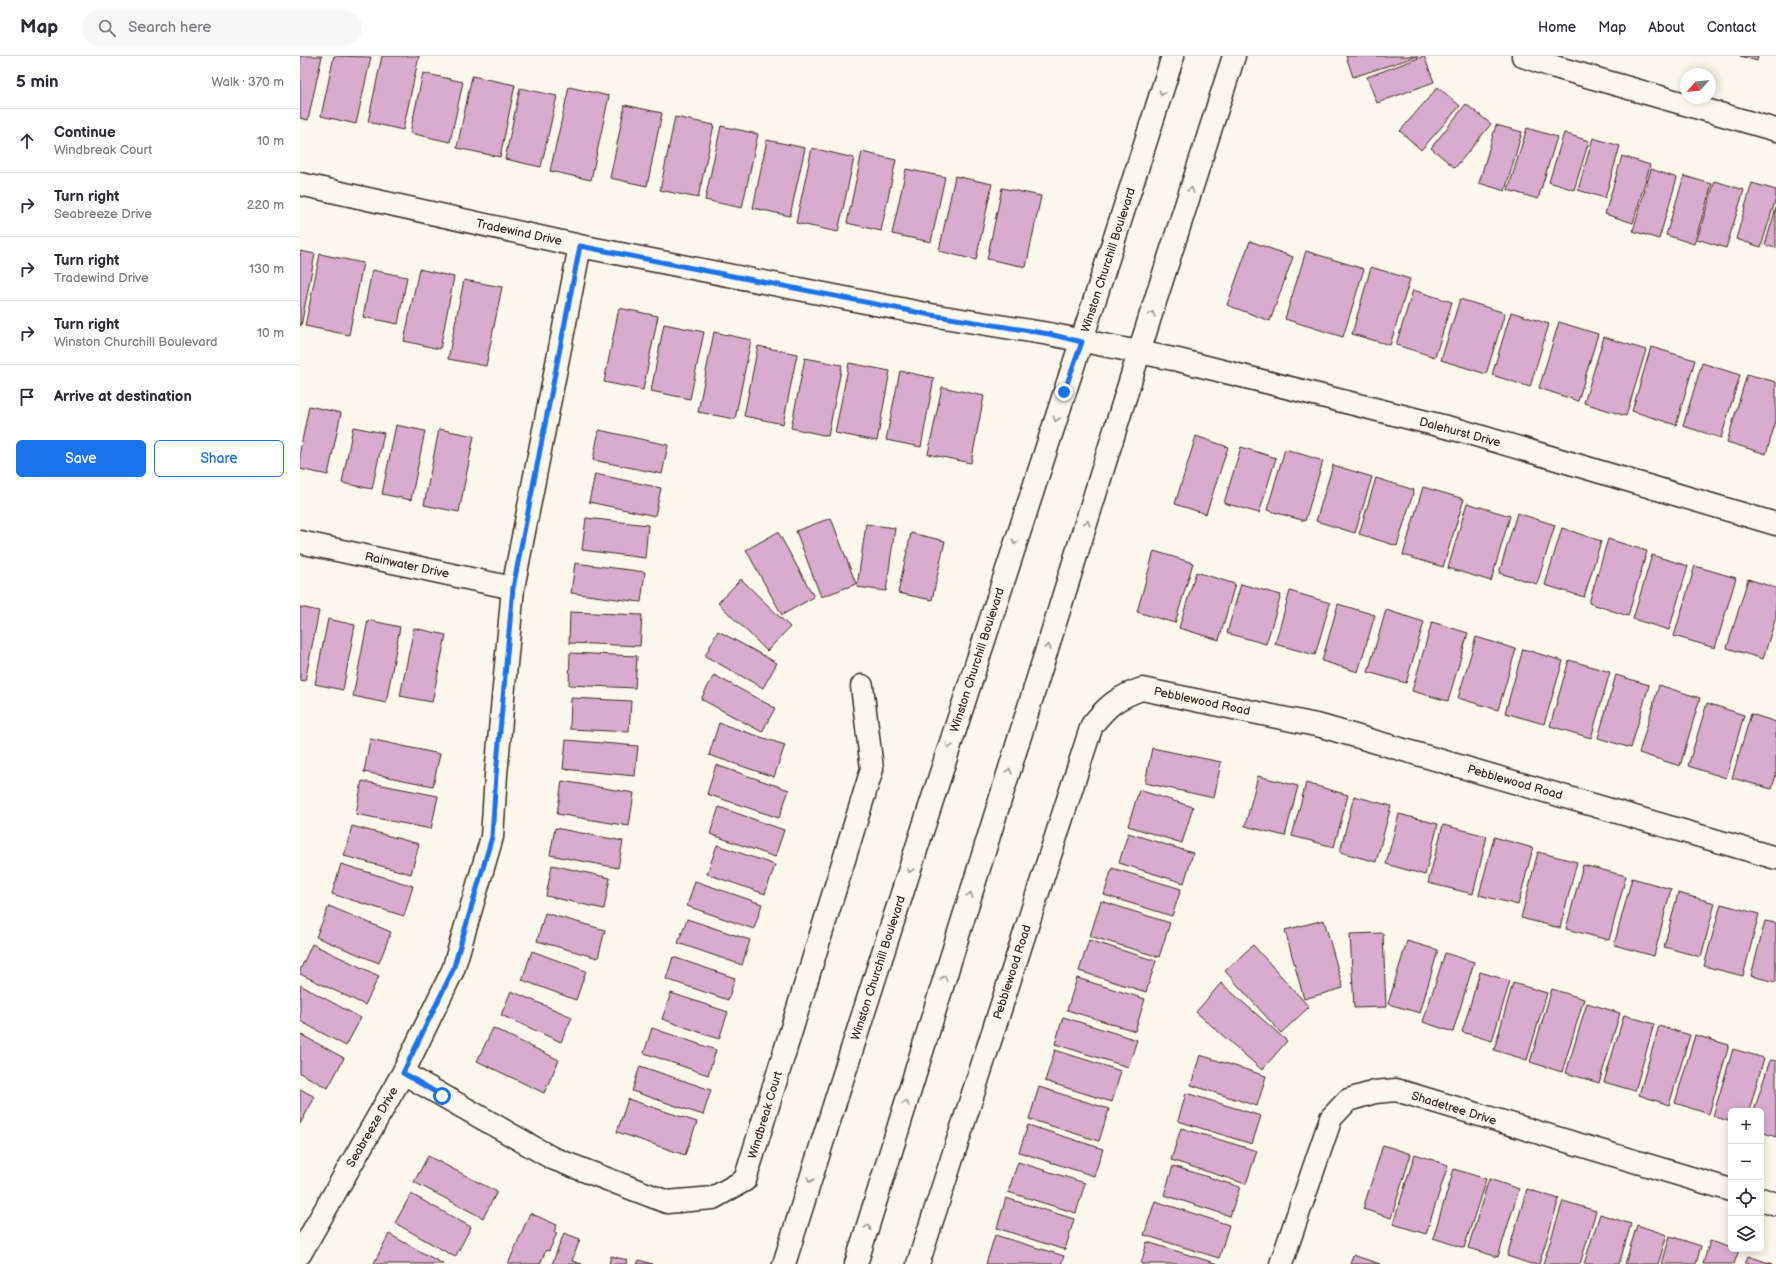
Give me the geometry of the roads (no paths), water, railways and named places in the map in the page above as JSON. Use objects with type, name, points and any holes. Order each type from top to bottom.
[{"type":"street","name":"Winston Churchill Boulevard","points":[[784,1264],[964,699],[1082,342],[1173,56]]},
{"type":"street","points":[[856,1264],[1140,351],[1234,56]]},
{"type":"street","points":[[1523,56],[1555,67],[1776,130]]},
{"type":"street","name":"Tradewind Drive","points":[[300,184],[580,246],[931,315],[1049,334],[1082,342],[1140,351]]},
{"type":"street","name":"Seabreeze Drive","points":[[300,1254],[403,1073],[453,970],[492,837],[496,775],[513,588],[580,246]]},
{"type":"street","name":"Dalehurst Drive","points":[[1140,351],[1462,431],[1776,524]]},
{"type":"street","name":"Rainwater Drive","points":[[300,542],[513,588]]},
{"type":"street","name":"Windbreak Court","points":[[403,1073],[552,1158],[667,1202],[713,1198],[745,1180],[872,769],[862,686]]},
{"type":"street","name":"Pebblewood Road","points":[[918,1264],[1092,725],[1107,706],[1124,695],[1142,689],[1321,726],[1776,858]]},
{"type":"street","name":"Shadetree Drive","points":[[1281,1264],[1331,1118],[1348,1100],[1375,1092],[1396,1090],[1728,1189]]},
{"type":"street","points":[[1764,1200],[1776,1204]]}]
